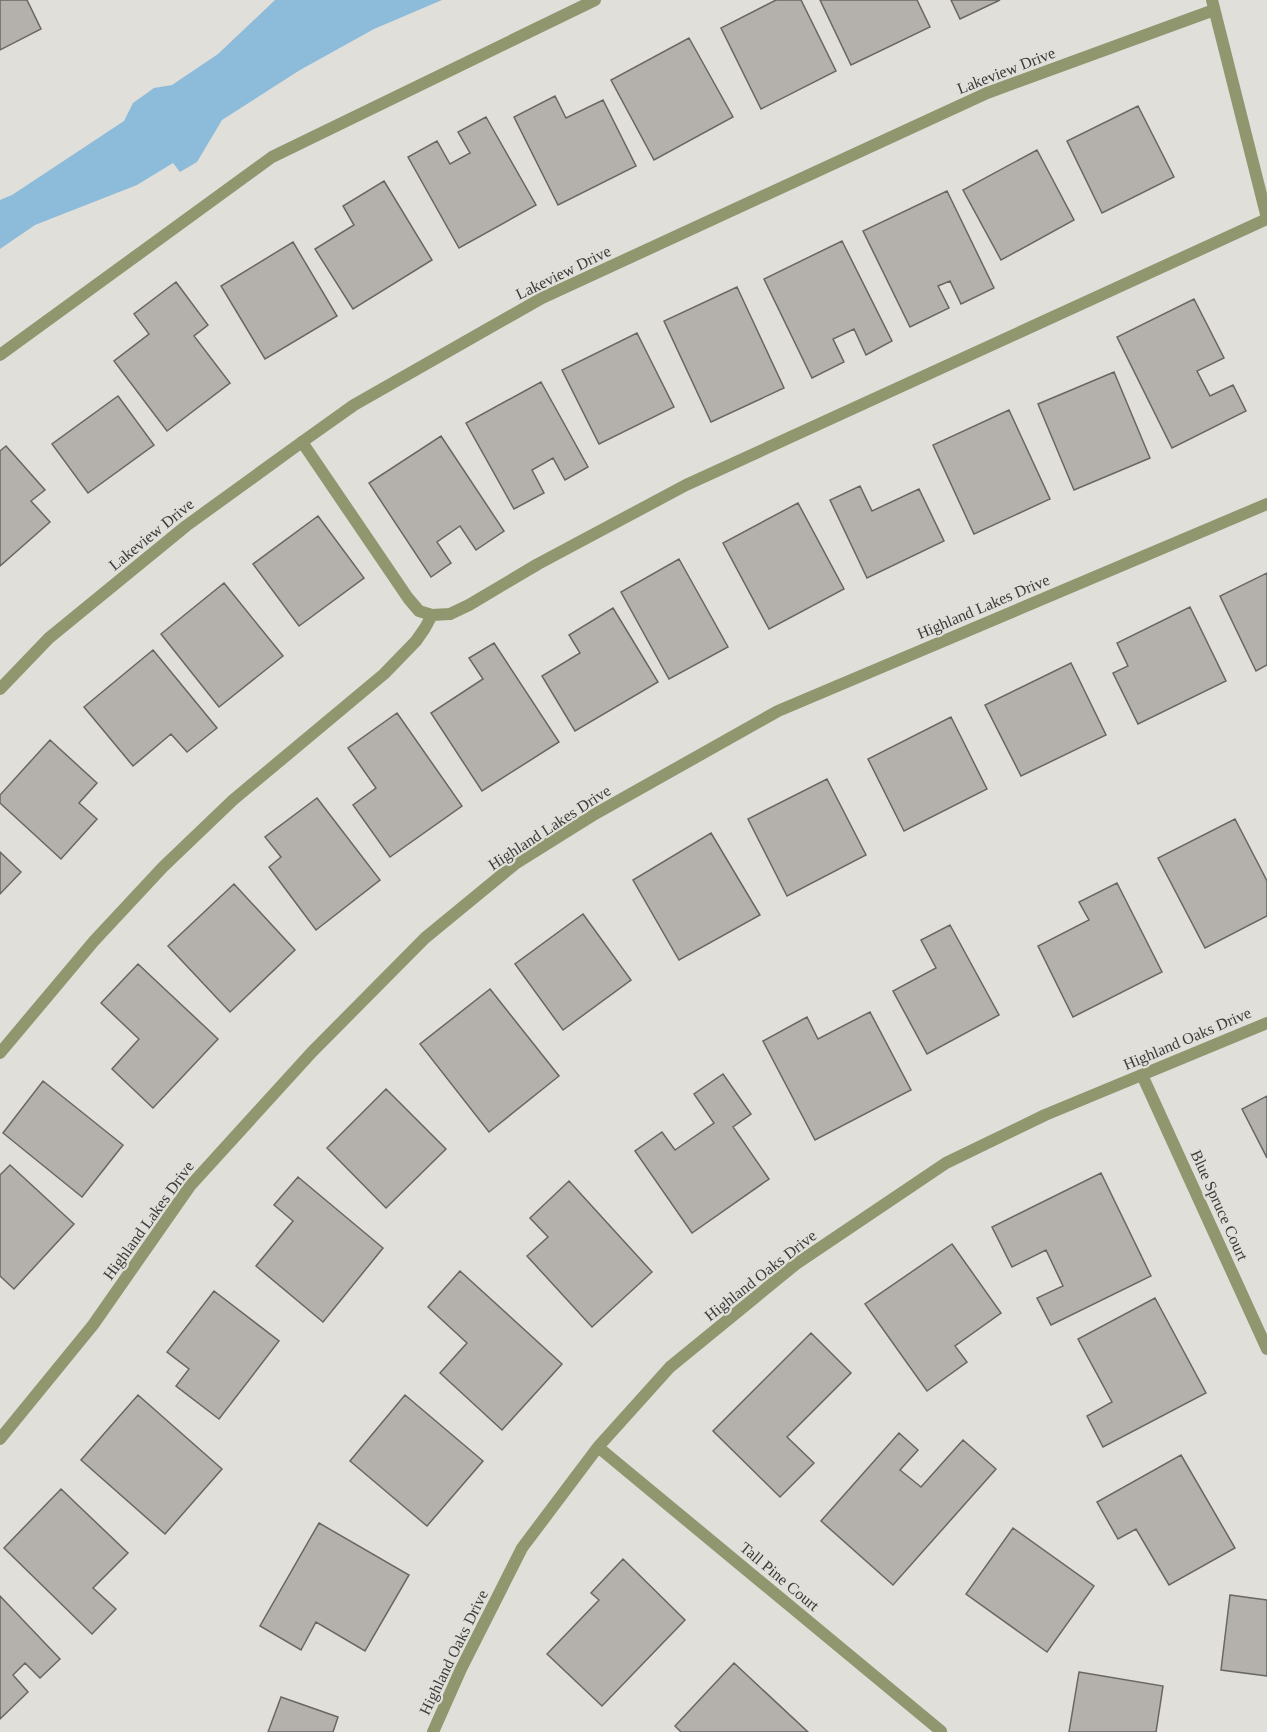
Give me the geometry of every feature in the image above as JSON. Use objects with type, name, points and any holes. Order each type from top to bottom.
[{"type":"street","points":[[0,355],[272,157],[595,0]]},
{"type":"street","points":[[302,442],[419,611],[432,615],[450,614],[469,605],[538,564],[686,485],[1267,219],[1213,5]]},
{"type":"street","name":"Lakeview Drive","points":[[0,689],[49,638],[186,526],[302,442],[354,405],[542,298],[987,93],[1213,5]]},
{"type":"street","name":"Highland Lakes Drive","points":[[0,1439],[93,1325],[190,1186],[312,1052],[424,938],[516,864],[595,814],[778,711],[1267,504]]},
{"type":"street","points":[[0,1053],[93,941],[162,867],[233,800],[384,674],[416,641],[432,615]]},
{"type":"street","name":"Highland Oaks Drive","points":[[433,1732],[461,1669],[522,1548],[598,1447],[670,1367],[805,1258],[946,1163],[1045,1115],[1267,1023]]},
{"type":"street","name":"Blue Spruce Court","points":[[1142,1075],[1267,1349]]},
{"type":"street","name":"Tall Pine Court","points":[[598,1447],[941,1731]]},
{"type":"water","points":[[275,0],[442,0],[374,29],[300,70],[222,120],[197,162],[180,172],[173,163],[137,185],[35,225],[0,249],[0,200],[12,195],[124,121],[133,103],[154,88],[172,85],[218,54]]},
{"type":"building","points":[[0,0],[27,0],[41,29],[0,50]]},
{"type":"building","points":[[776,0],[801,0],[836,71],[761,109],[721,28]]},
{"type":"building","points":[[820,0],[917,0],[930,27],[851,65]]},
{"type":"building","points":[[951,0],[1000,0],[960,19]]},
{"type":"building","points":[[689,38],[733,117],[654,160],[611,80]]},
{"type":"building","points":[[555,96],[566,118],[603,100],[636,166],[558,205],[514,117]]},
{"type":"building","points":[[1138,106],[1174,177],[1102,213],[1067,141]]},
{"type":"building","points":[[486,117],[536,205],[459,248],[408,157],[437,141],[450,164],[470,153],[458,132]]},
{"type":"building","points":[[1037,150],[1074,220],[1001,260],[963,190]]},
{"type":"building","points":[[384,181],[432,260],[353,309],[315,249],[354,225],[343,206]]},
{"type":"building","points":[[947,191],[994,288],[961,304],[950,281],[938,286],[949,308],[910,327],[863,231]]},
{"type":"building","points":[[842,241],[892,341],[866,355],[854,329],[833,339],[844,362],[812,378],[764,279]]},
{"type":"building","points":[[293,242],[337,316],[265,359],[221,286]]},
{"type":"building","points":[[176,282],[208,325],[194,336],[230,383],[167,431],[114,361],[149,334],[134,314]]},
{"type":"building","points":[[737,287],[784,388],[711,422],[664,321]]},
{"type":"building","points":[[1194,299],[1224,358],[1197,371],[1210,396],[1233,385],[1246,411],[1172,448],[1117,337]]},
{"type":"building","points":[[637,333],[674,407],[599,444],[562,370]]},
{"type":"building","points":[[1114,372],[1150,458],[1074,490],[1038,404]]},
{"type":"building","points":[[541,382],[588,467],[565,480],[553,458],[532,470],[544,493],[514,509],[466,423]]},
{"type":"building","points":[[118,396],[154,445],[88,493],[52,444]]},
{"type":"building","points":[[1009,410],[1050,499],[974,534],[933,445]]},
{"type":"building","points":[[441,436],[504,531],[476,550],[460,526],[437,542],[451,563],[431,577],[369,483]]},
{"type":"building","points":[[6,446],[45,490],[31,501],[50,522],[0,566],[0,451]]},
{"type":"building","points":[[860,486],[872,511],[919,489],[944,541],[867,578],[830,500]]},
{"type":"building","points":[[798,503],[844,589],[769,629],[723,543]]},
{"type":"building","points":[[318,516],[364,578],[299,626],[253,564]]},
{"type":"building","points":[[679,559],[728,647],[669,679],[621,592]]},
{"type":"building","points":[[1267,573],[1267,665],[1256,671],[1220,596]]},
{"type":"building","points":[[224,583],[283,656],[219,707],[161,634]]},
{"type":"building","points":[[1190,607],[1226,681],[1138,724],[1113,673],[1128,666],[1117,643]]},
{"type":"building","points":[[613,608],[658,682],[575,731],[542,676],[580,653],[569,635]]},
{"type":"building","points":[[494,643],[559,742],[482,791],[431,713],[483,679],[469,658]]},
{"type":"building","points":[[153,650],[217,728],[187,752],[171,734],[133,766],[84,707]]},
{"type":"building","points":[[1071,663],[1106,735],[1021,776],[985,705]]},
{"type":"building","points":[[397,713],[462,806],[390,857],[353,805],[376,788],[348,748]]},
{"type":"building","points":[[951,717],[987,789],[904,831],[868,759]]},
{"type":"building","points":[[50,740],[97,783],[79,803],[97,819],[61,859],[0,803],[0,795]]},
{"type":"building","points":[[827,779],[866,855],[787,896],[748,819]]},
{"type":"building","points":[[317,798],[380,880],[316,930],[269,867],[281,857],[265,837]]},
{"type":"building","points":[[1235,819],[1267,881],[1267,916],[1205,948],[1158,858]]},
{"type":"building","points":[[711,833],[760,915],[679,960],[633,880]]},
{"type":"building","points":[[0,852],[21,872],[0,894]]},
{"type":"building","points":[[1117,883],[1162,972],[1073,1017],[1038,946],[1089,920],[1079,902]]},
{"type":"building","points":[[234,884],[295,950],[230,1012],[168,946]]},
{"type":"building","points":[[583,914],[631,980],[563,1030],[515,964]]},
{"type":"building","points":[[950,925],[999,1015],[927,1054],[893,991],[936,968],[921,940]]},
{"type":"building","points":[[138,964],[218,1039],[153,1108],[112,1069],[139,1039],[101,1003]]},
{"type":"building","points":[[490,989],[559,1076],[489,1132],[420,1044]]},
{"type":"building","points":[[870,1012],[911,1090],[815,1140],[763,1041],[807,1017],[818,1039]]},
{"type":"building","points":[[723,1074],[751,1114],[733,1127],[769,1179],[692,1233],[635,1151],[662,1132],[675,1150],[714,1123],[694,1094]]},
{"type":"building","points":[[43,1081],[123,1145],[82,1197],[3,1133]]},
{"type":"building","points":[[386,1089],[446,1149],[386,1208],[327,1148]]},
{"type":"building","points":[[1267,1096],[1267,1158],[1242,1109]]},
{"type":"building","points":[[10,1165],[74,1224],[14,1289],[0,1276],[0,1175]]},
{"type":"building","points":[[1101,1173],[1151,1276],[1051,1325],[1037,1298],[1063,1286],[1046,1250],[1012,1267],[992,1227]]},
{"type":"building","points":[[298,1177],[383,1248],[323,1322],[256,1266],[293,1221],[274,1205]]},
{"type":"building","points":[[569,1181],[652,1272],[592,1327],[527,1256],[548,1237],[530,1218]]},
{"type":"building","points":[[952,1244],[1001,1313],[955,1346],[967,1362],[927,1391],[865,1304]]},
{"type":"building","points":[[460,1271],[562,1364],[502,1430],[440,1373],[467,1343],[428,1307]]},
{"type":"building","points":[[214,1291],[279,1341],[219,1419],[176,1386],[189,1369],[167,1352]]},
{"type":"building","points":[[1155,1298],[1206,1393],[1103,1447],[1087,1416],[1112,1402],[1078,1339]]},
{"type":"building","points":[[811,1333],[851,1373],[787,1437],[814,1463],[780,1497],[713,1431]]},
{"type":"building","points":[[138,1395],[222,1469],[165,1534],[81,1460]]},
{"type":"building","points":[[405,1395],[483,1461],[427,1526],[350,1461]]},
{"type":"building","points":[[899,1433],[918,1450],[900,1470],[921,1487],[963,1440],[996,1469],[893,1585],[821,1521]]},
{"type":"building","points":[[1181,1455],[1235,1548],[1169,1585],[1136,1529],[1118,1539],[1097,1502]]},
{"type":"building","points":[[61,1489],[128,1553],[93,1588],[116,1609],[92,1634],[4,1548]]},
{"type":"building","points":[[319,1523],[409,1575],[365,1651],[316,1622],[301,1650],[260,1626]]},
{"type":"building","points":[[1013,1528],[1094,1586],[1047,1652],[966,1594]]},
{"type":"building","points":[[623,1559],[685,1620],[602,1706],[547,1654],[599,1600],[591,1593]]},
{"type":"building","points":[[1230,1595],[1267,1600],[1267,1676],[1221,1670]]},
{"type":"building","points":[[0,1596],[60,1659],[40,1678],[25,1663],[13,1675],[28,1692],[0,1719]]},
{"type":"building","points":[[734,1663],[808,1732],[681,1732],[675,1726]]},
{"type":"building","points":[[1079,1672],[1163,1686],[1156,1732],[1069,1732]]},
{"type":"building","points":[[281,1697],[338,1717],[333,1732],[268,1732]]}]
